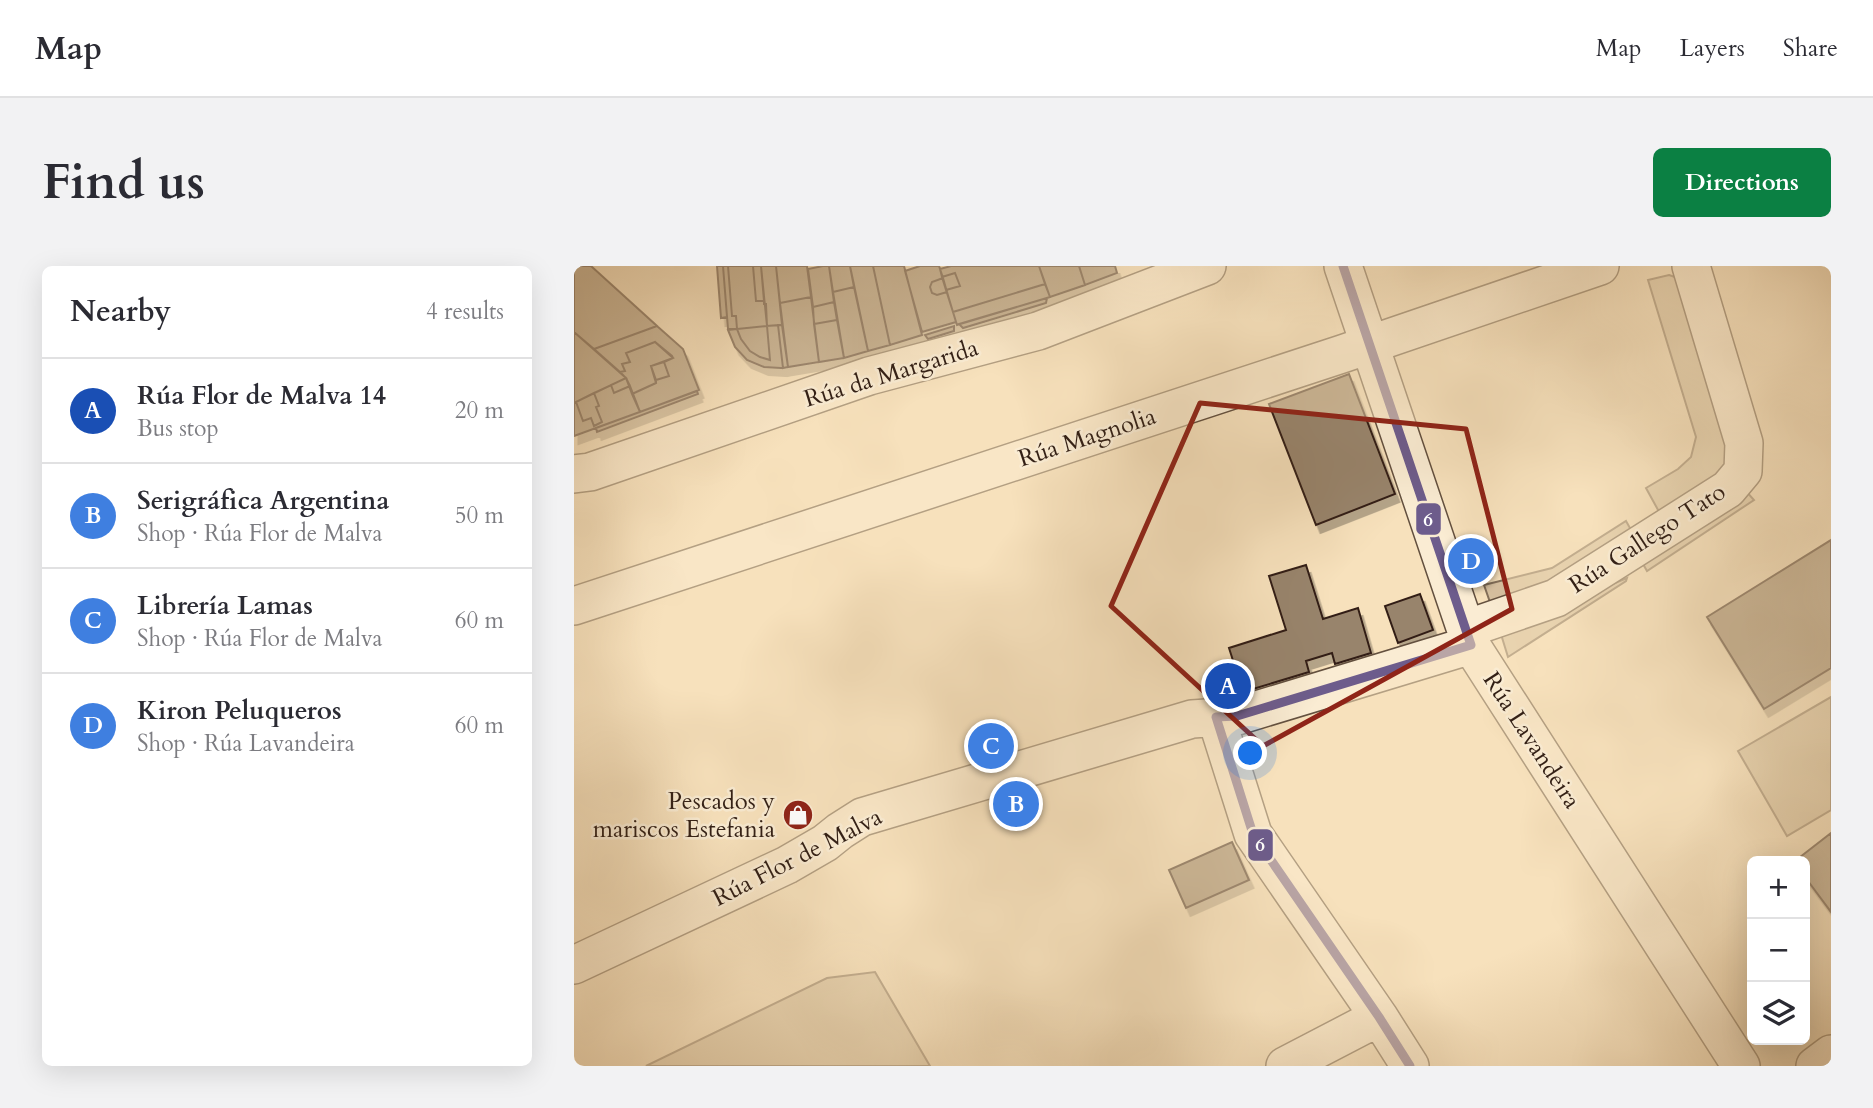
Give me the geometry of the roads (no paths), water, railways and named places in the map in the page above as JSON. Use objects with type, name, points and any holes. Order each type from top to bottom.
[{"type":"street","name":"Rúa da Margarida","points":[[574,474],[590,472],[869,376],[1038,331],[1207,266]]},
{"type":"street","name":"Rúa Lavandeira","points":[[1343,266],[1469,637],[1741,1066]]},
{"type":"street","name":"Rúa Magnolia","points":[[574,606],[1600,266]]},
{"type":"street","name":"Rúa Gallego Tato","points":[[1469,637],[1556,598],[1728,489],[1743,471],[1744,443],[1691,266]]},
{"type":"street","name":"Rúa Flor de Malva","points":[[574,965],[787,865],[862,817],[1192,719],[1237,716],[1469,637]]},
{"type":"street","points":[[1216,717],[1253,834],[1410,1066]]},
{"type":"street","points":[[1284,1066],[1378,1017]]},
{"type":"street","points":[[1815,1066],[1831,1054]]},
{"type":"place","name":"Kiron Peluqueros","points":[[1471,561]]},
{"type":"place","name":"Rúa Flor de Malva 14","points":[[1228,686]]},
{"type":"place","name":"Librería Lamas","points":[[991,746]]},
{"type":"place","name":"Serigráfica Argentina","points":[[1016,804]]},
{"type":"place","name":"Pescados y mariscos Estefania","points":[[798,815]]}]
